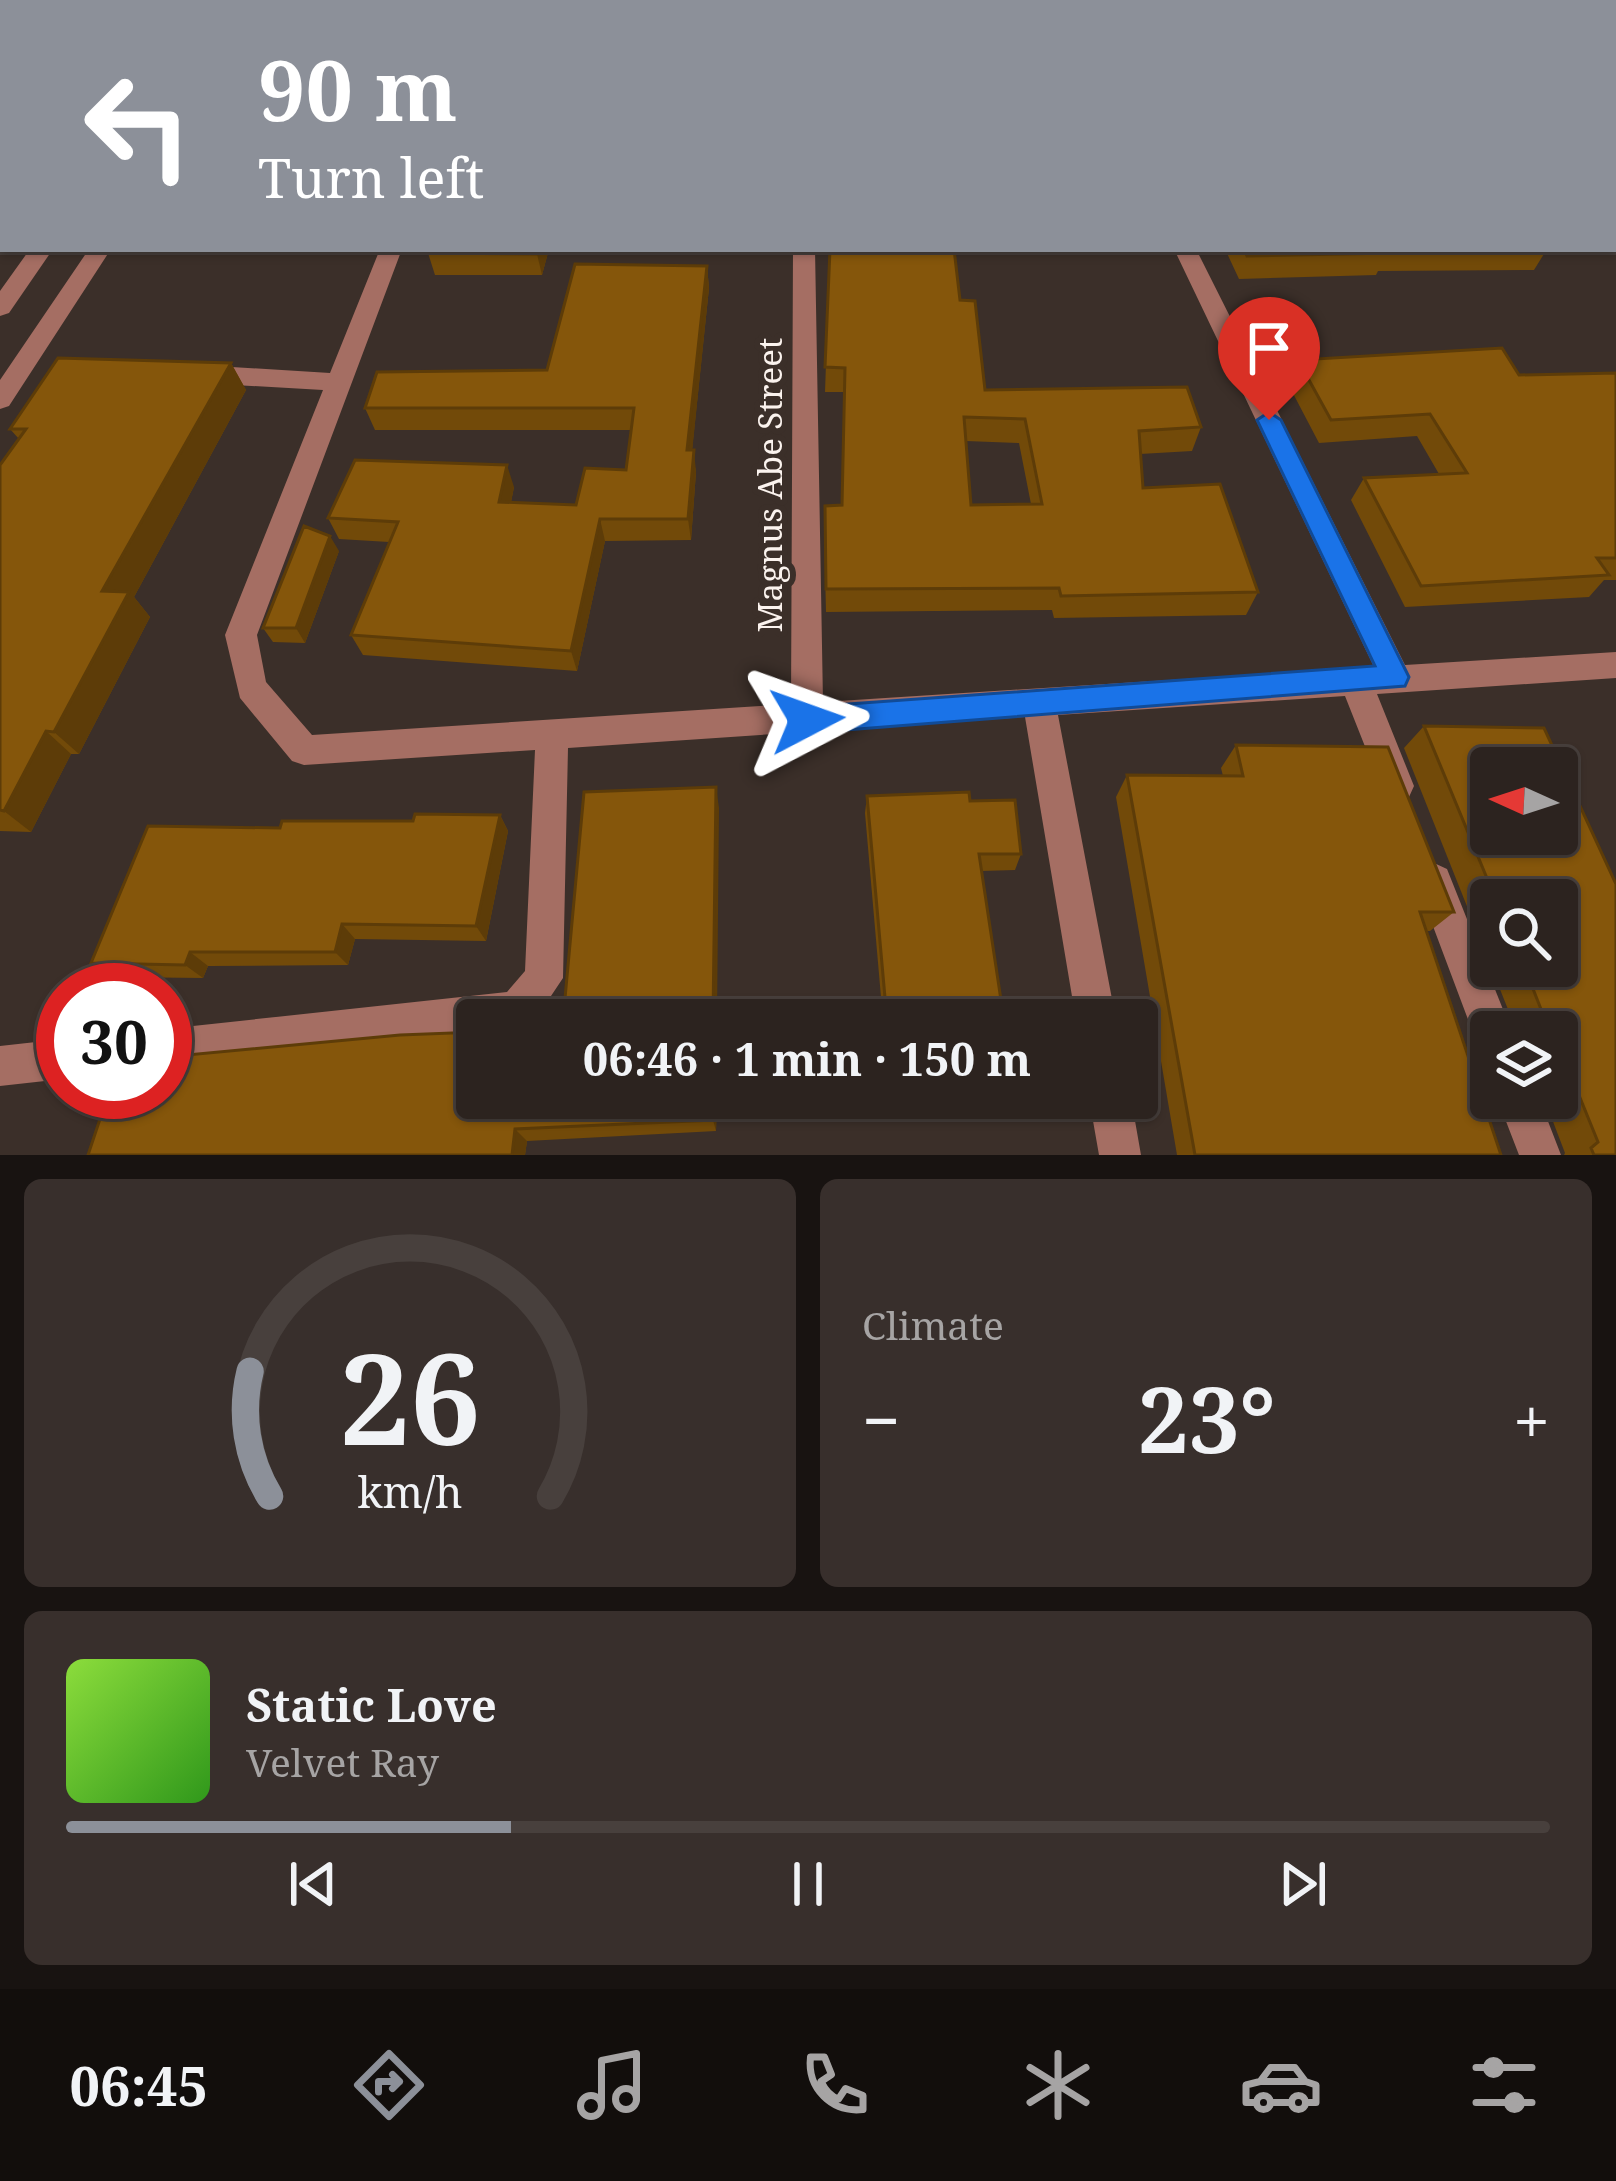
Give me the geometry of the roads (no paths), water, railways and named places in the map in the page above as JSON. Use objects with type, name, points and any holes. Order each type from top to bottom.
[{"type":"street","points":[[0,308],[40,252]]},
{"type":"street","points":[[0,400],[98,252]]},
{"type":"street","points":[[390,252],[242,635],[250,688],[304,750],[1616,665]]},
{"type":"street","name":"Magnus Abe Street","points":[[804,252],[807,720]]},
{"type":"street","points":[[1186,252],[1395,677]]},
{"type":"street","points":[[172,373],[336,382]]},
{"type":"street","points":[[1355,680],[1407,812]]},
{"type":"street","points":[[1039,703],[1092,999]]},
{"type":"street","points":[[192,1045],[517,1011],[544,978],[552,735]]},
{"type":"street","points":[[1424,856],[1484,1011]]},
{"type":"street","points":[[0,1066],[36,1062]]},
{"type":"street","points":[[1114,1119],[1120,1155]]},
{"type":"street","points":[[1526,1119],[1540,1155]]}]
